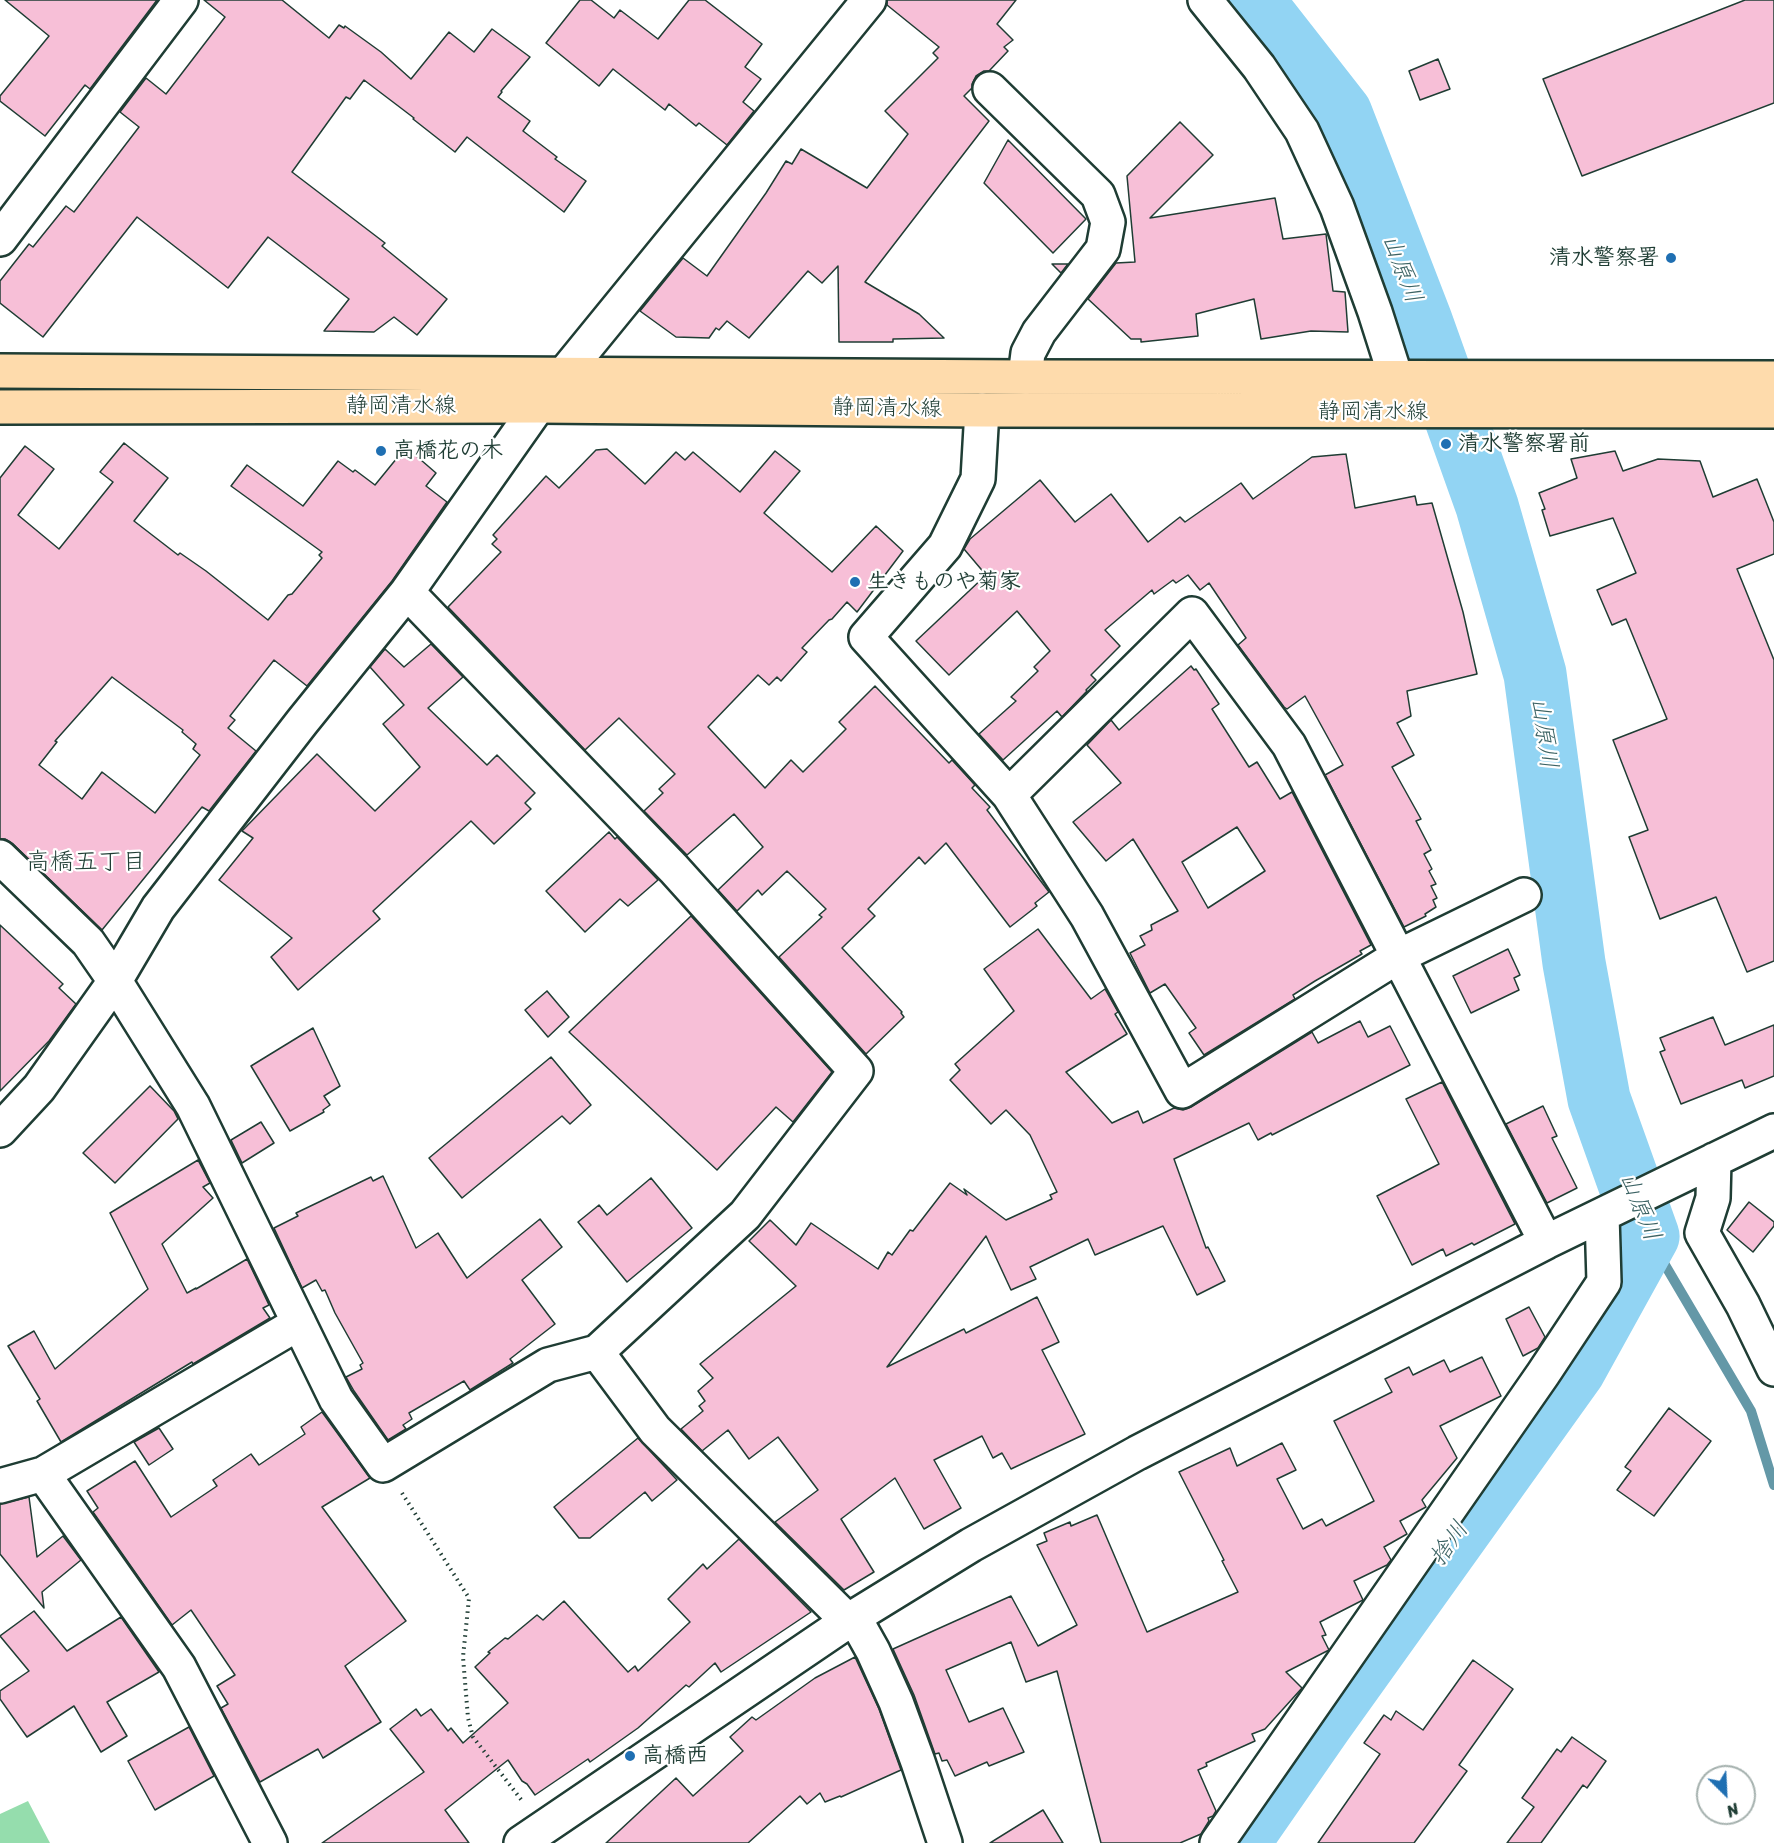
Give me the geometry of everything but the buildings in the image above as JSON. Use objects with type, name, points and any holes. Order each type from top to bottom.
[{"type":"main road","name":"静岡清水線","points":[[0,371],[1025,377],[1774,378]]},
{"type":"main road","name":"静岡清水線","points":[[0,407],[538,406],[1403,412],[1774,411]]},
{"type":"street","points":[[0,239],[182,0]]},
{"type":"street","points":[[0,1130],[39,1088],[115,981],[158,908],[302,722],[407,592],[538,406],[869,0]]},
{"type":"street","points":[[1205,0],[1260,68],[1302,131],[1337,207],[1396,378],[1403,412]]},
{"type":"street","points":[[990,89],[1098,195],[1108,222],[1103,249],[1039,332],[1028,353],[1025,377]]},
{"type":"street","points":[[982,410],[978,479],[945,546],[866,637],[1009,795],[1087,916],[1182,1091],[1397,957],[1524,895]]},
{"type":"street","points":[[0,856],[88,942],[115,981],[193,1106],[336,1399],[383,1465],[548,1365],[597,1352],[745,1215],[856,1071],[674,869],[407,592]]},
{"type":"street","points":[[1009,795],[1192,614],[1289,745],[1546,1242]]},
{"type":"street","points":[[532,1836],[851,1619],[971,1545],[1137,1453],[1546,1242],[1774,1131]]},
{"type":"street","points":[[1700,1167],[1713,1198],[1702,1233],[1743,1305],[1774,1369]]},
{"type":"street","points":[[1217,1843],[1543,1374],[1604,1282],[1606,1213]]},
{"type":"street","points":[[0,1486],[43,1474],[299,1323]]},
{"type":"street","points":[[597,1352],[655,1430],[851,1619],[873,1651],[896,1702],[945,1843]]},
{"type":"street","points":[[43,1474],[179,1667],[270,1843]]},
{"type":"path","points":[[383,1465],[470,1598],[462,1657],[468,1718],[473,1737],[532,1836]]},
{"type":"green space","points":[[28,1801],[50,1843],[0,1843],[0,1814]]},
{"type":"waterway","name":"山原川","points":[[1238,1843],[1574,1370],[1648,1236],[1599,1099],[1574,963],[1535,674],[1487,506],[1421,321],[1341,114],[1252,0]]},
{"type":"waterway","name":"山原川","points":[[1648,1236],[1751,1411],[1774,1485]]},
{"type":"place","name":"清水警察署","points":[[1671,258]]},
{"type":"place","name":"清水警察署前","points":[[1446,444]]},
{"type":"place","name":"高橋花の木","points":[[381,451]]},
{"type":"place","name":"生きものや菊家","points":[[855,582]]},
{"type":"place","name":"高橋西","points":[[630,1756]]},
{"type":"district","name":"高橋五丁目","points":[[86,863]]},
{"type":"water label","name":"捨川","points":[[1450,1544]]}]
